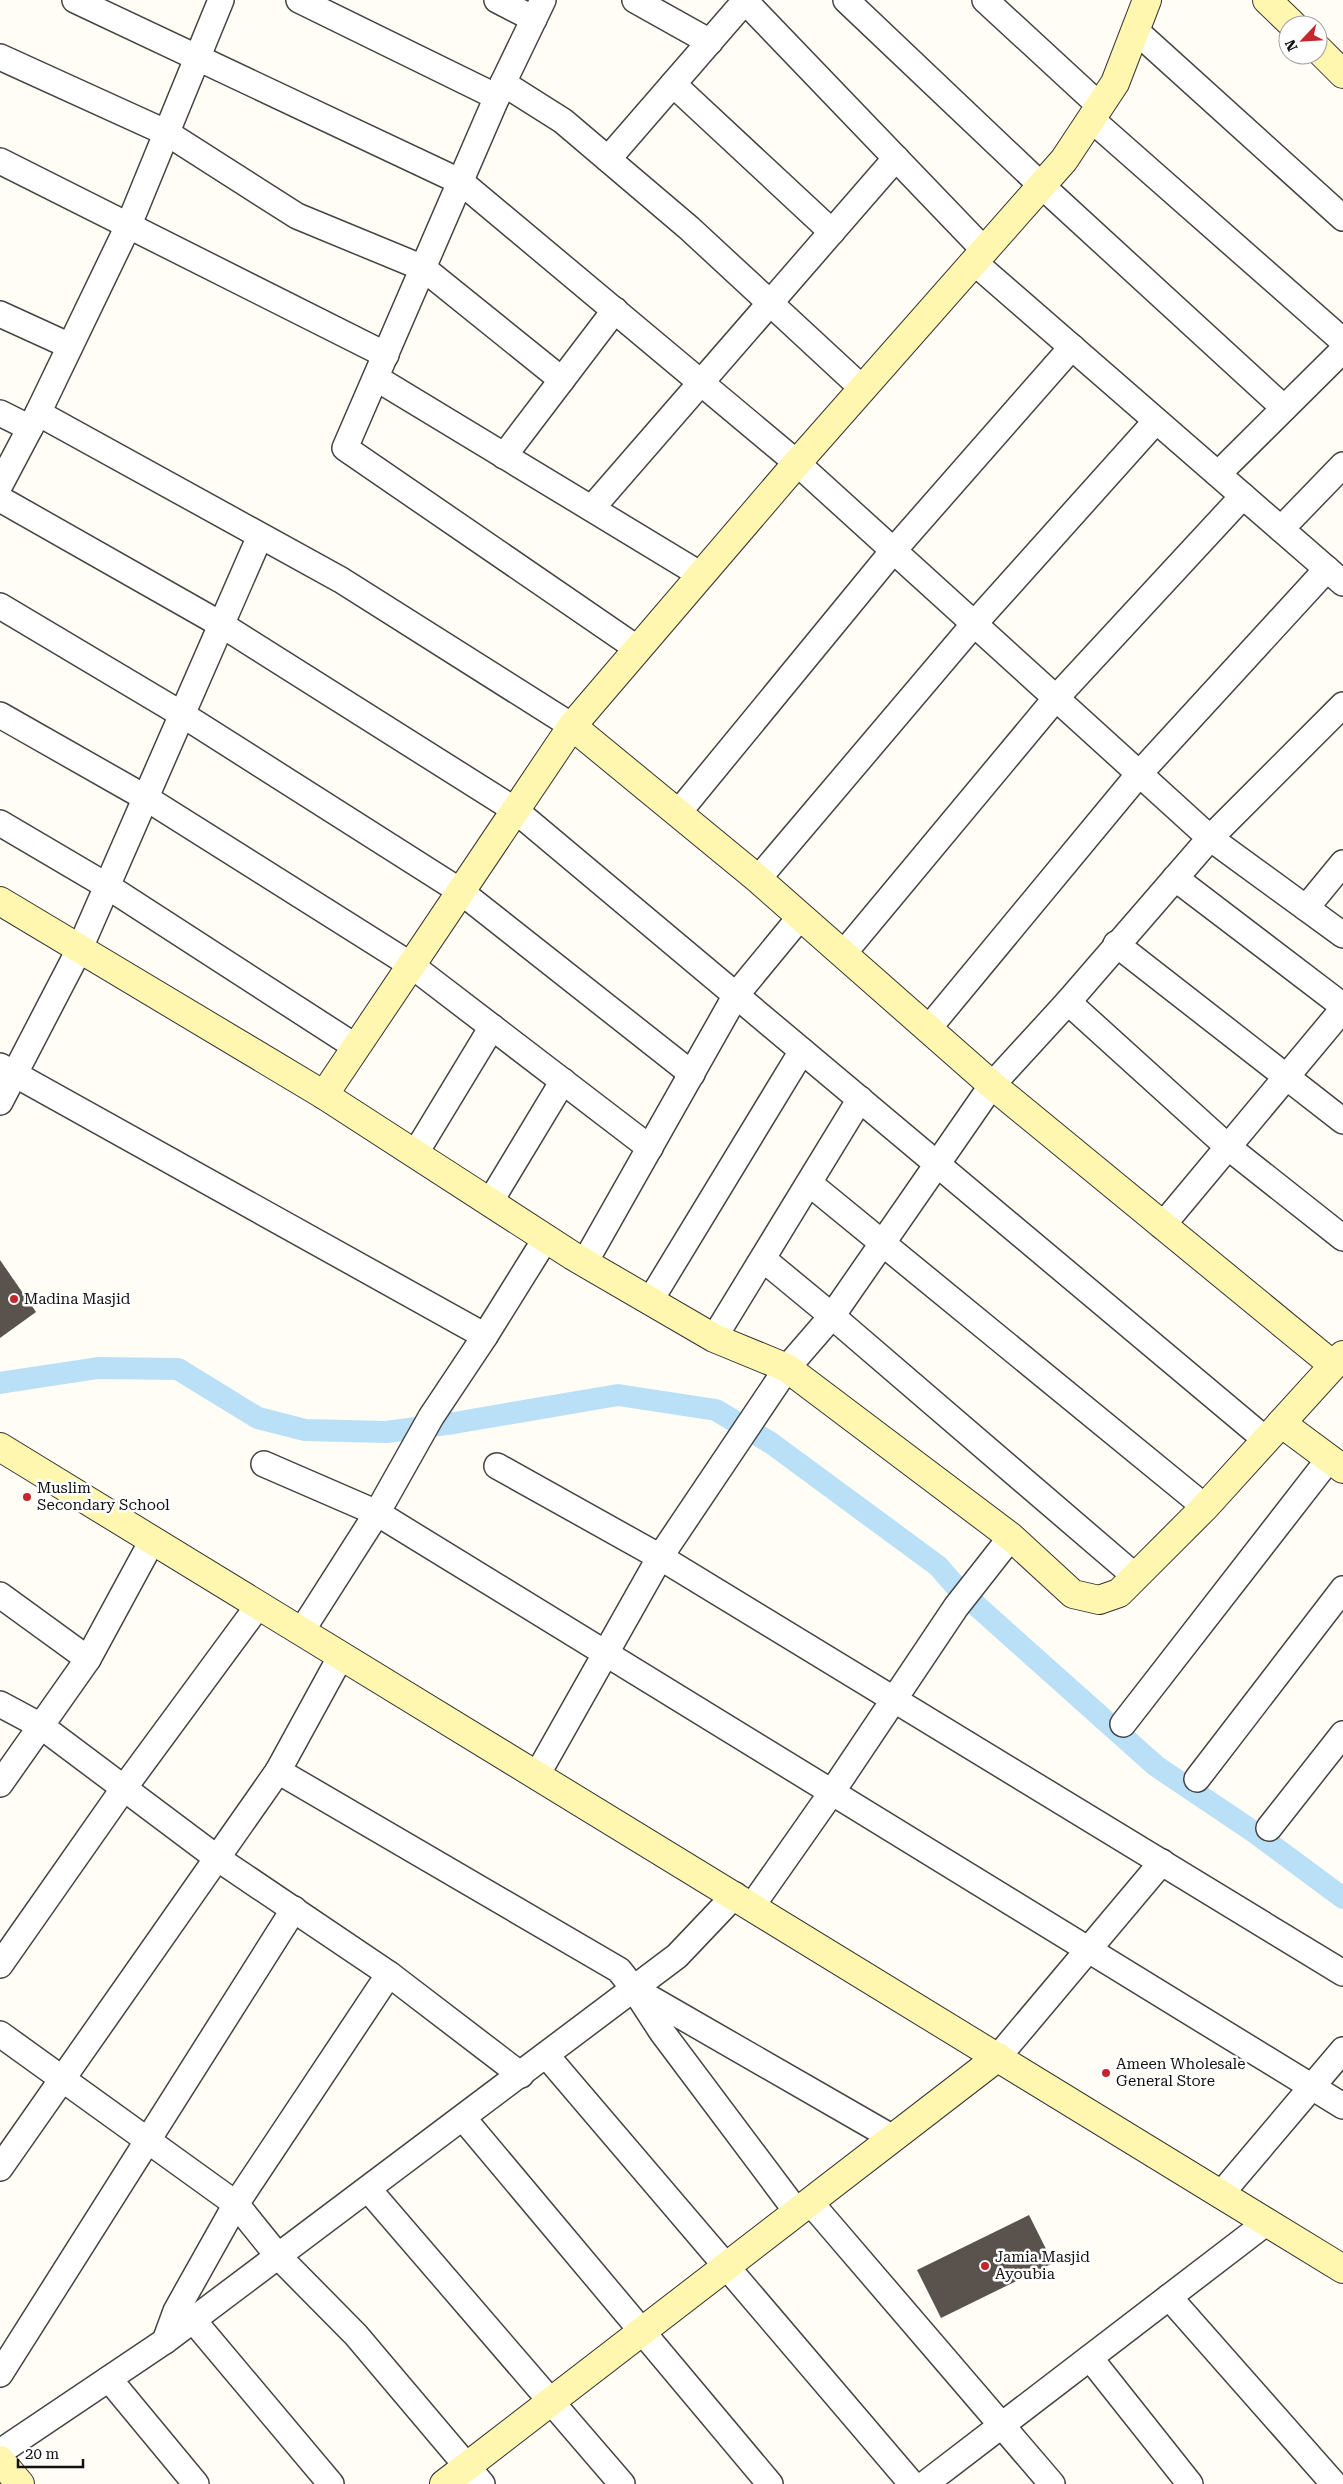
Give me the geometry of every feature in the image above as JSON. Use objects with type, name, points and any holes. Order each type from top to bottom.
[{"type":"street","points":[[75,0],[461,182],[797,463],[1210,838],[1343,935]]},
{"type":"street","points":[[0,485],[34,420],[128,226],[221,0]]},
{"type":"street","points":[[299,0],[500,90],[563,121],[689,228],[863,389]]},
{"type":"street","points":[[497,0],[538,10],[500,90],[345,448],[638,649]]},
{"type":"street","points":[[635,0],[710,42]]},
{"type":"street","points":[[608,159],[746,0],[896,158],[980,257],[1072,347],[1339,579],[1139,774],[928,1029]]},
{"type":"street","points":[[846,0],[1042,186],[1284,408]]},
{"type":"street","points":[[985,0],[1096,112],[1343,342]]},
{"type":"street","points":[[324,1095],[572,726],[797,463],[1064,160],[1115,82],[1147,0]]},
{"type":"street","points":[[1267,0],[1283,15]]},
{"type":"street","points":[[1136,30],[1343,218]]},
{"type":"street","points":[[0,57],[167,133],[297,216],[423,268],[562,380]]},
{"type":"street","points":[[1328,60],[1343,74]]},
{"type":"street","points":[[673,84],[832,232]]},
{"type":"street","points":[[592,508],[896,158]]},
{"type":"street","points":[[0,161],[386,355]]},
{"type":"street","points":[[504,456],[615,310]]},
{"type":"street","points":[[0,314],[70,346]]},
{"type":"street","points":[[678,812],[893,551],[1072,347]]},
{"type":"street","points":[[1218,474],[1343,350]]},
{"type":"street","points":[[376,378],[702,575]]},
{"type":"street","points":[[0,413],[34,420],[260,536],[341,580],[572,726],[758,879],[992,1086],[1162,1226],[1338,1360],[1205,1507],[1119,1594],[1099,1600],[1073,1594],[1011,1537],[787,1368],[714,1338],[650,1301],[546,1238],[324,1095],[0,901]]},
{"type":"street","points":[[758,879],[974,624],[1156,420]]},
{"type":"street","points":[[1281,529],[1343,465]]},
{"type":"street","points":[[843,954],[1056,698],[1243,496]]},
{"type":"street","points":[[0,499],[222,625],[515,810],[938,1164],[1273,1431],[1336,1464],[1123,1724]]},
{"type":"street","points":[[0,1102],[7,1070],[80,948],[260,536]]},
{"type":"street","points":[[0,606],[182,715],[460,891],[692,1074]]},
{"type":"street","points":[[537,1775],[660,1557],[787,1368],[832,1316],[992,1086],[1068,1002],[1116,944],[1210,838],[1343,705]]},
{"type":"street","points":[[0,716],[146,798],[411,965],[650,1148]]},
{"type":"street","points":[[0,823],[107,886],[356,1047]]},
{"type":"street","points":[[1306,908],[1343,863]]},
{"type":"street","points":[[1162,1226],[1343,1008],[1176,878]]},
{"type":"street","points":[[585,1262],[736,995],[801,916]]},
{"type":"street","points":[[1116,944],[1343,1122]]},
{"type":"street","points":[[1068,1002],[1228,1147],[1343,1238]]},
{"type":"street","points":[[415,1154],[492,1027]]},
{"type":"street","points":[[650,1301],[802,1050]]},
{"type":"street","points":[[7,1070],[485,1336]]},
{"type":"street","points":[[490,1202],[563,1082]]},
{"type":"street","points":[[714,1338],[860,1099]]},
{"type":"street","points":[[809,1183],[1205,1507]]},
{"type":"street","points":[[301,1632],[377,1513],[431,1417],[485,1336],[546,1238]]},
{"type":"street","points":[[763,1259],[1136,1577]]},
{"type":"street","points":[[0,1447],[1343,2269]]},
{"type":"street","points":[[264,1464],[377,1513],[1343,2106]]},
{"type":"street","points":[[497,1466],[660,1557],[1343,1973]]},
{"type":"street","points":[[0,2452],[165,2341],[634,1990],[744,1901],[832,1792],[962,1600],[1011,1537]]},
{"type":"street","points":[[0,1784],[88,1658],[152,1541]]},
{"type":"street","points":[[1196,1779],[1343,1589]]},
{"type":"street","points":[[0,1595],[88,1658]]},
{"type":"street","points":[[0,1965],[124,1788],[258,1606]]},
{"type":"street","points":[[0,2168],[278,1771],[341,1656]]},
{"type":"street","points":[[0,1704],[41,1726],[217,1858],[389,1974],[520,2075]]},
{"type":"street","points":[[1268,1828],[1343,1734]]},
{"type":"street","points":[[278,1771],[619,1970],[662,2032],[803,2207],[1002,2425],[1052,2484]]},
{"type":"street","points":[[444,2484],[475,2475],[551,2402],[998,2057],[1162,1862]]},
{"type":"street","points":[[0,2374],[294,1909]]},
{"type":"street","points":[[165,2341],[176,2311],[236,2204],[389,1974]]},
{"type":"street","points":[[634,1990],[893,2138]]},
{"type":"street","points":[[0,2034],[236,2204],[278,2256],[356,2336],[475,2475]]},
{"type":"street","points":[[1221,2194],[1343,2050]]},
{"type":"street","points":[[546,2055],[912,2484]]},
{"type":"street","points":[[463,2118],[770,2484]]},
{"type":"street","points":[[368,2190],[622,2484]]},
{"type":"street","points":[[925,2484],[1267,2222]]},
{"type":"street","points":[[1168,2297],[1334,2484]]},
{"type":"street","points":[[193,2320],[331,2484]]},
{"type":"street","points":[[1090,2358],[1190,2484]]},
{"type":"street","points":[[109,2379],[196,2484]]},
{"type":"street","points":[[0,2460],[20,2484]]},
{"type":"building","name":"Madina Masjid","points":[[0,1260],[36,1312],[0,1338]]},
{"type":"building","name":"Jamia Masjid Ayoubia","points":[[1029,2215],[1053,2263],[941,2318],[917,2270]]},
{"type":"waterway","points":[[0,1383],[98,1368],[178,1369],[258,1418],[305,1430],[386,1432],[454,1423],[618,1395],[716,1410],[771,1443],[938,1566],[959,1590],[1156,1766],[1254,1832],[1343,1898]]},
{"type":"place","name":"Madina Masjid","points":[[14,1299]]},
{"type":"place","name":"Muslim Secondary School","points":[[27,1497]]},
{"type":"place","name":"Ameen Wholesale General Store","points":[[1106,2073]]},
{"type":"place","name":"Jamia Masjid Ayoubia","points":[[985,2266]]}]
